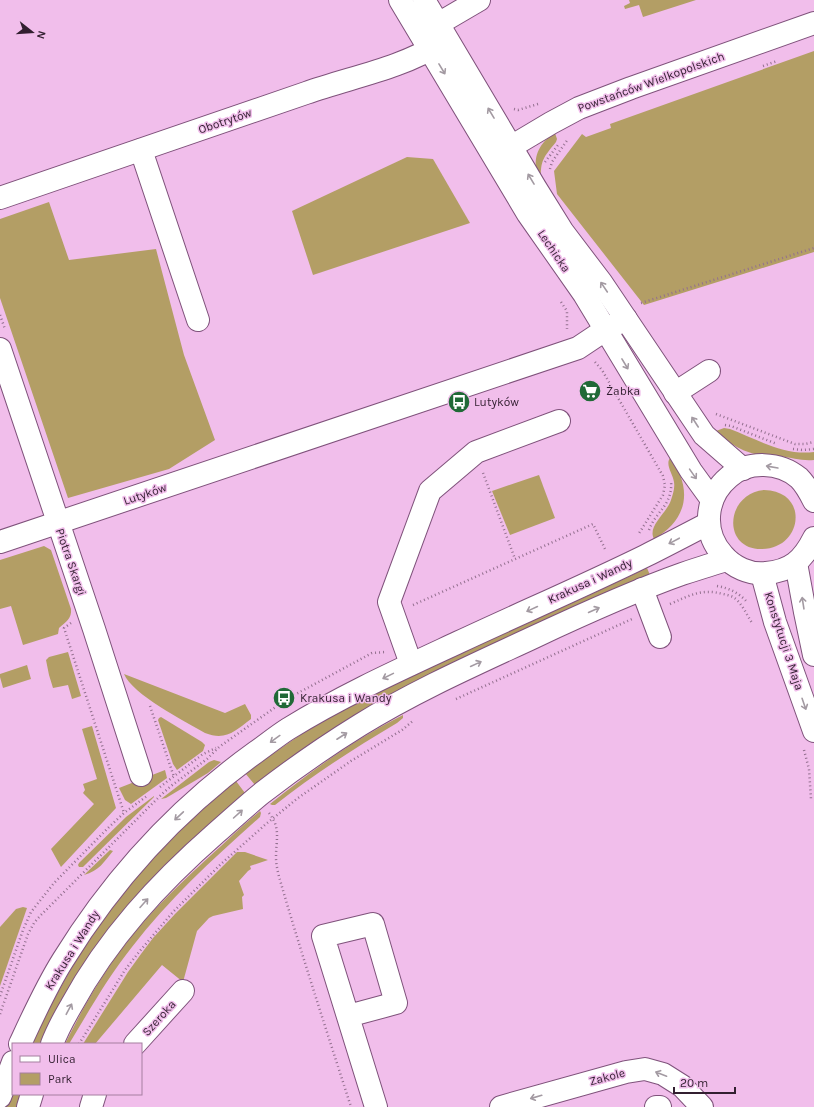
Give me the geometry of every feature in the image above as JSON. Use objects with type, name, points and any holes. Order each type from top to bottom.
[{"type":"street","name":"Lechicka","points":[[400,0],[439,38]]},
{"type":"street","name":"Lechicka","points":[[424,0],[439,38],[503,151],[601,282],[630,312],[675,393],[704,435],[743,469]]},
{"type":"street","name":"Obotrytów","points":[[0,198],[315,90],[403,62],[439,38],[479,0]]},
{"type":"street","name":"Powstańców Wielkopolskich","points":[[503,151],[579,108],[814,23]]},
{"type":"street","points":[[141,150],[198,320]]},
{"type":"street","name":"Lechicka","points":[[503,151],[528,214],[584,294],[691,471],[712,500]]},
{"type":"street","name":"Lutyków","points":[[0,542],[578,348],[630,312]]},
{"type":"street","name":"Piotra Skargi","points":[[0,349],[147,784]]},
{"type":"street","points":[[675,393],[708,371]]},
{"type":"street","points":[[411,664],[388,602],[430,491],[476,452],[559,421]]},
{"type":"street","points":[[814,501],[809,490],[807,476],[772,466],[758,465],[743,469],[730,476],[719,487],[712,500],[709,511],[711,536],[718,550],[727,560],[737,567],[749,572],[762,574],[774,573],[786,569],[808,551],[814,538]]},
{"type":"street","name":"Krakusa i Wandy","points":[[20,1043],[56,972],[103,901],[126,872],[171,823],[234,768],[287,730],[347,696],[411,664],[642,557],[709,523]]},
{"type":"street","points":[[52,1043],[67,1012],[86,979],[99,959],[129,921],[168,878],[189,858],[245,807],[298,766],[360,725],[414,694],[545,632],[670,578],[727,560]]},
{"type":"street","name":"Konstytucji 3 Maja","points":[[796,562],[814,655]]},
{"type":"street","name":"Konstytucji 3 Maja","points":[[762,574],[775,622],[814,731]]},
{"type":"street","points":[[642,590],[660,638]]},
{"type":"street","name":"Szeroka","points":[[136,1043],[184,991]]},
{"type":"street","points":[[348,1016],[376,1107]]},
{"type":"street","points":[[0,1097],[12,1065]]},
{"type":"street","name":"Zakole","points":[[501,1107],[626,1072],[645,1069],[663,1074],[682,1086],[702,1107]]},
{"type":"street","points":[[28,1107],[32,1095]]},
{"type":"street","points":[[91,1107],[95,1095]]},
{"type":"path","points":[[512,108],[518,110],[540,104]]},
{"type":"path","points":[[544,165],[559,141]]},
{"type":"path","points":[[630,312],[814,248]]},
{"type":"path","points":[[592,360],[602,370],[663,476],[665,485],[663,495],[638,535]]},
{"type":"path","points":[[715,413],[785,440],[800,444],[814,442]]},
{"type":"path","points":[[721,425],[731,426],[779,445]]},
{"type":"path","points":[[789,448],[803,450],[814,449]]},
{"type":"path","points":[[482,472],[515,559]]},
{"type":"path","points":[[649,533],[651,525],[669,497],[671,486],[670,480]]},
{"type":"path","points":[[393,614],[593,524],[609,557]]},
{"type":"path","points":[[714,585],[724,587],[735,592],[749,605]]},
{"type":"path","points":[[663,606],[701,592],[720,593],[732,597],[738,601],[754,626]]},
{"type":"path","points":[[450,702],[635,618]]},
{"type":"path","points":[[73,619],[70,624],[64,628],[124,813]]},
{"type":"path","points":[[150,706],[174,777]]},
{"type":"path","points":[[80,1043],[125,970],[173,912],[221,864],[271,816],[340,768],[402,730],[416,719]]},
{"type":"path","points":[[0,1014],[28,934],[40,916],[162,794],[219,748],[203,754],[158,788]]},
{"type":"path","points":[[0,996],[23,930],[31,912],[54,884],[124,813],[147,784]]},
{"type":"path","points":[[266,816],[271,816],[275,820],[278,831],[276,857],[277,870],[291,920],[351,1107]]},
{"type":"green space","points":[[629,0],[696,0],[643,17],[639,5],[625,9],[624,6],[630,3]]},
{"type":"green space","points":[[814,51],[814,252],[644,305],[557,194],[554,171],[582,134],[586,137],[611,128],[610,124]]},
{"type":"green space","points":[[555,133],[557,139],[556,142],[542,163],[541,180],[536,168],[536,157],[543,143]]},
{"type":"green space","points":[[407,157],[433,159],[470,223],[313,275],[292,211]]},
{"type":"green space","points":[[49,202],[69,260],[156,249],[184,355],[215,440],[169,469],[68,498],[0,298],[0,219]]},
{"type":"green space","points":[[724,428],[730,429],[771,446],[792,452],[814,452],[814,460],[801,460],[780,456],[765,456],[745,451],[726,440],[716,431]]},
{"type":"green space","points":[[670,458],[680,475],[683,485],[683,503],[676,520],[670,527],[654,539],[653,529],[655,524],[669,505],[674,491],[674,482],[668,464]]},
{"type":"green space","points":[[539,475],[555,518],[510,535],[492,491]]},
{"type":"green space","points":[[764,490],[779,493],[789,500],[794,509],[796,520],[793,531],[786,540],[775,547],[761,549],[748,547],[740,540],[735,531],[733,521],[736,510],[742,501],[751,494]]},
{"type":"green space","points":[[44,546],[51,550],[71,609],[71,615],[59,628],[58,634],[23,645],[11,606],[0,609],[0,560]]},
{"type":"green space","points":[[647,568],[650,575],[255,785],[245,773],[303,733],[353,704],[402,680]]},
{"type":"green space","points":[[68,652],[81,696],[72,699],[68,685],[53,688],[46,660],[49,657]]},
{"type":"green space","points":[[27,665],[31,679],[3,688],[0,674]]},
{"type":"green space","points":[[124,674],[225,713],[245,704],[251,715],[251,719],[230,734],[219,736],[205,733],[172,714],[137,690]]},
{"type":"green space","points":[[403,715],[403,718],[397,723],[335,762],[275,805],[270,804],[334,756],[368,734]]},
{"type":"green space","points":[[161,717],[205,745],[203,751],[177,770],[173,764],[158,720]]},
{"type":"green space","points":[[92,726],[116,808],[61,867],[51,849],[94,804],[83,793],[85,790],[83,784],[97,779],[82,729]]},
{"type":"green space","points":[[214,760],[221,762],[208,773],[166,798],[161,799],[209,762]]},
{"type":"green space","points":[[165,770],[167,778],[131,804],[125,800],[119,788]]},
{"type":"green space","points":[[236,781],[245,793],[163,868],[122,912],[95,947],[71,985],[40,1043],[32,1043],[52,1003],[75,962],[100,924],[140,873],[193,818]]},
{"type":"green space","points":[[154,796],[83,867],[79,867],[79,863],[126,817]]},
{"type":"green space","points":[[260,811],[260,817],[193,879],[146,929],[115,970],[70,1043],[66,1043],[79,1016],[103,976],[139,927],[179,885]]},
{"type":"green space","points":[[110,850],[113,851],[101,866],[84,875]]},
{"type":"green space","points":[[237,852],[245,852],[268,860],[250,866],[251,869],[239,881],[244,895],[242,897],[243,909],[213,916],[209,918],[197,931],[183,982],[162,965],[96,1043],[84,1043],[128,972],[153,938]]},
{"type":"green space","points":[[23,907],[27,908],[0,986],[0,927],[16,909]]},
{"type":"green space","points":[[12,1092],[12,1095],[21,1095],[16,1107],[6,1107]]},
{"type":"place","name":"Żabka","points":[[590,391]]},
{"type":"place","name":"Lutyków","points":[[459,402]]},
{"type":"place","name":"Krakusa i Wandy","points":[[284,698]]}]
